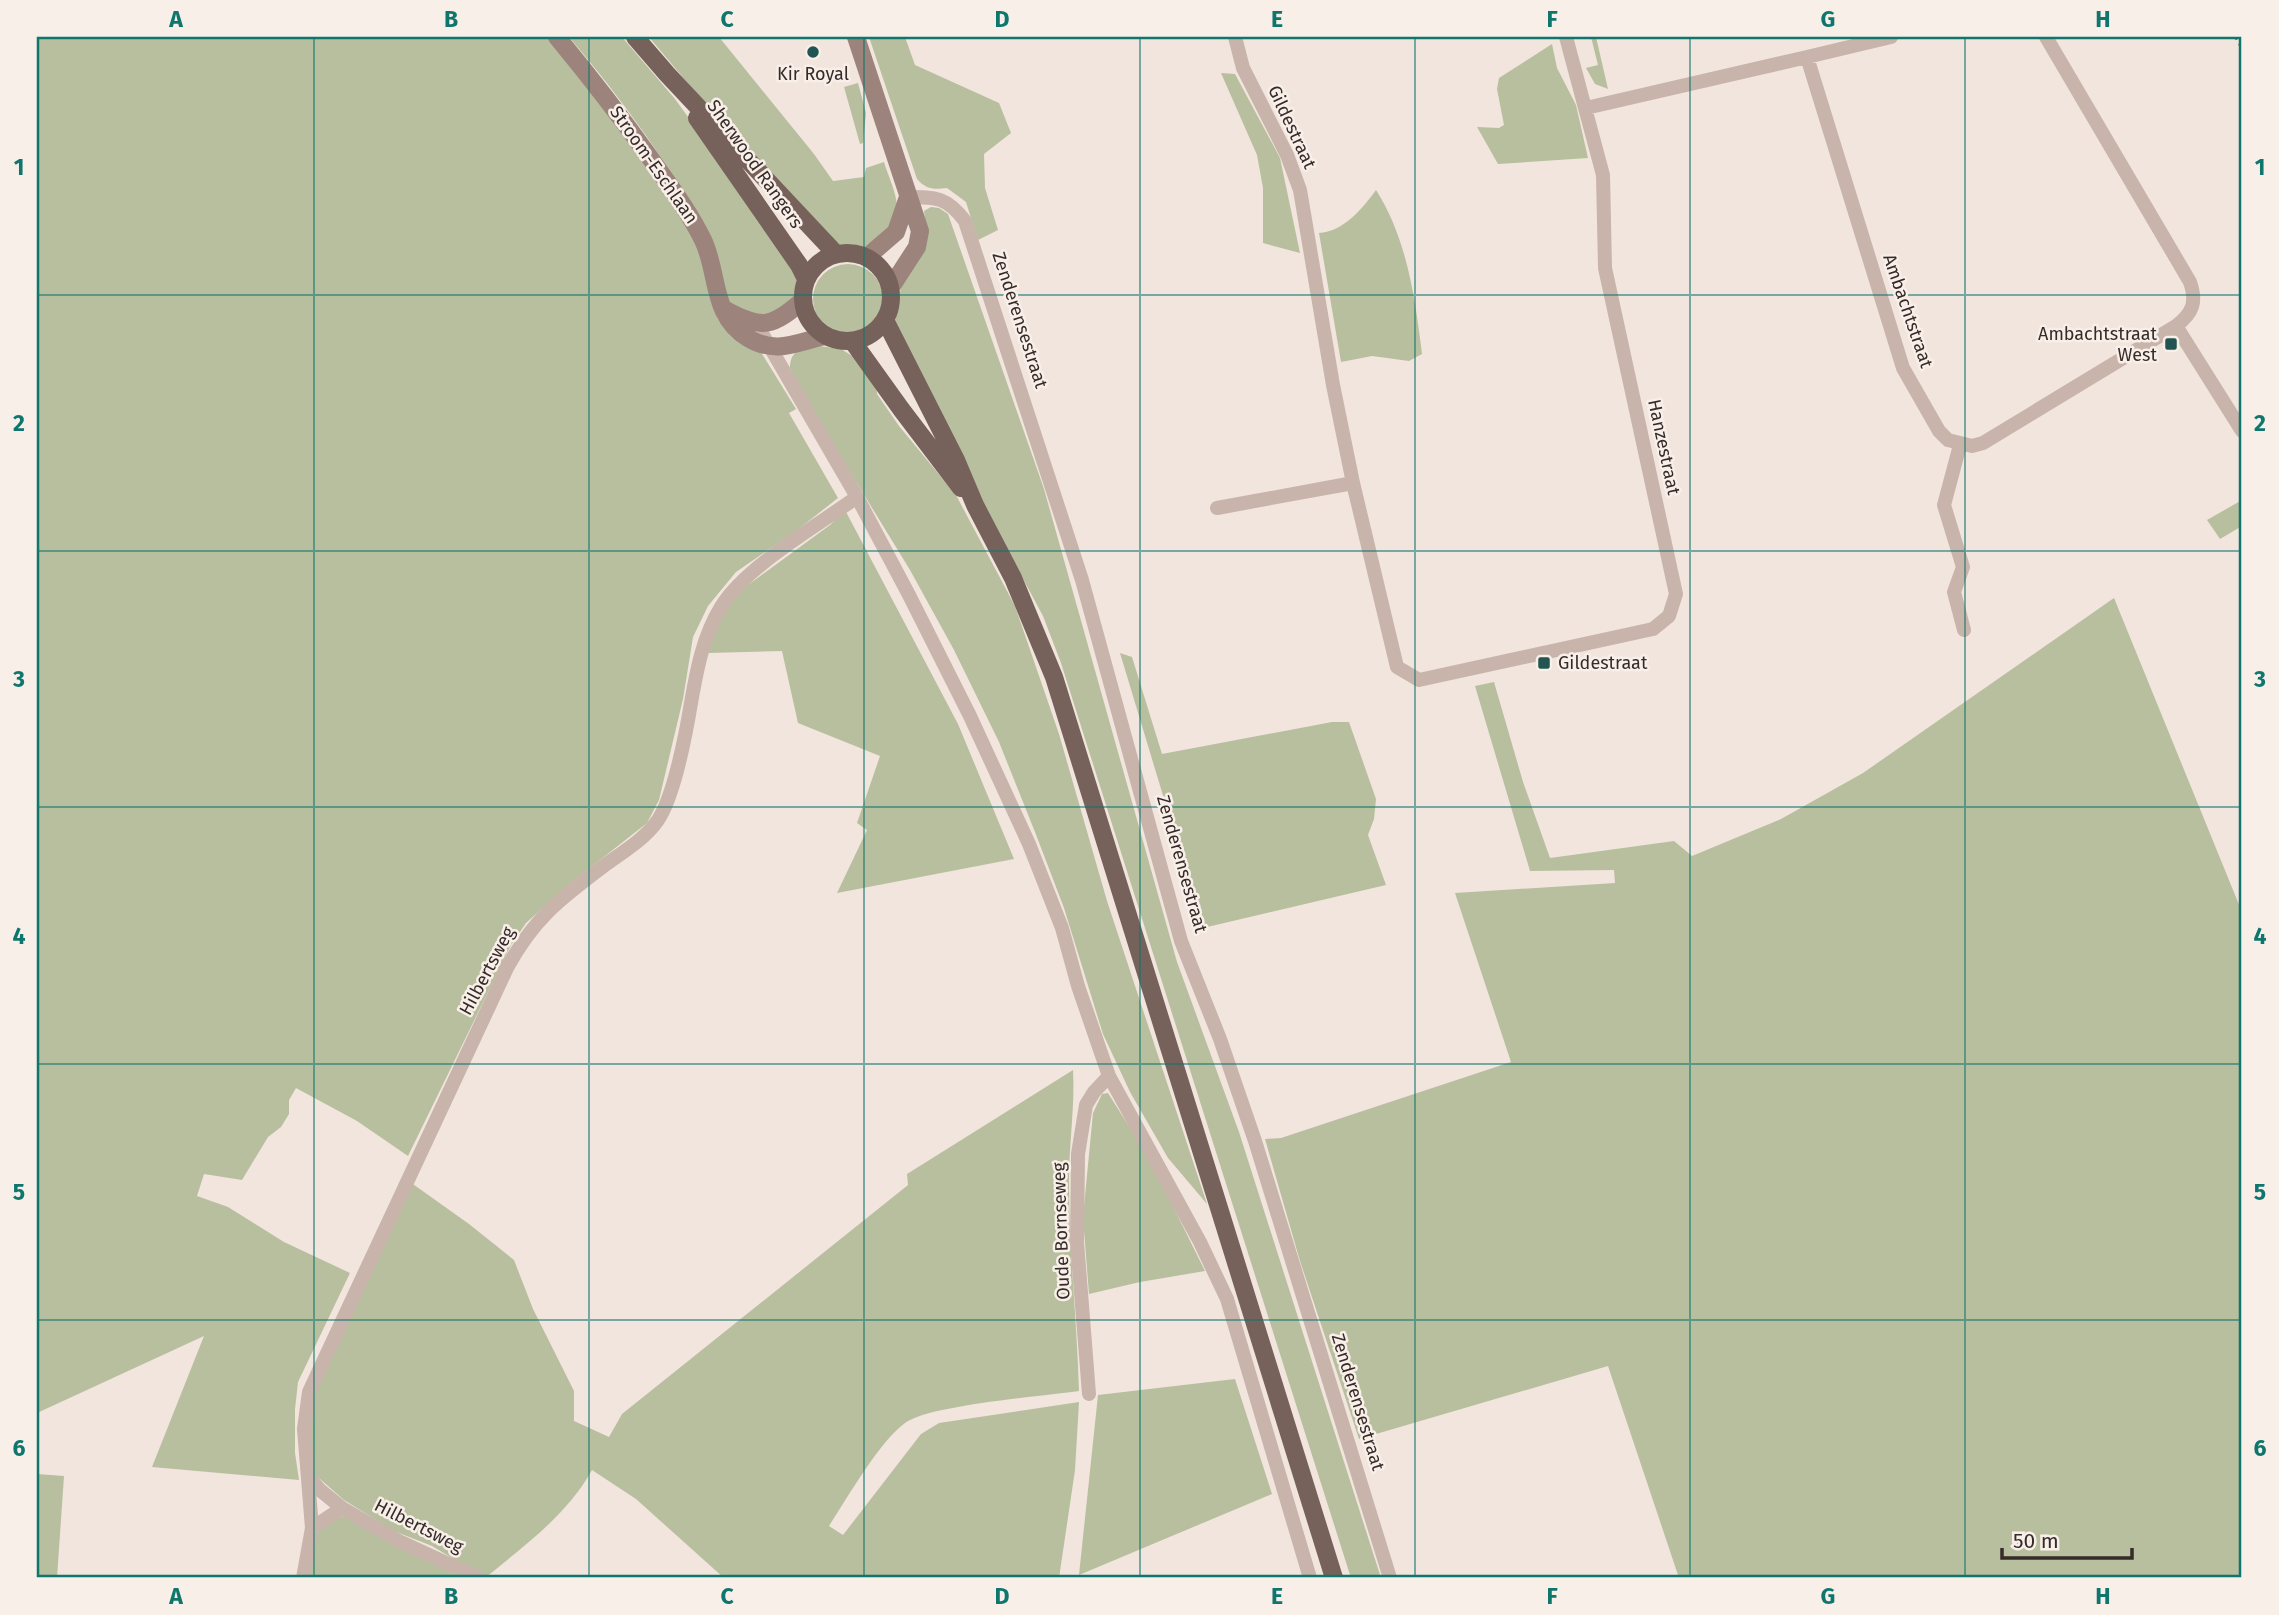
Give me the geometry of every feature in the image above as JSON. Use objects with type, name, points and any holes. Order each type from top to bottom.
[{"type":"main road","name":"Sherwood Rangers","points":[[635,37],[667,75],[836,254]]},
{"type":"main road","name":"Sherwood Rangers","points":[[667,75],[806,279]]},
{"type":"main road","points":[[836,254],[867,257],[886,275],[891,287],[892,299],[885,320],[877,331],[853,342],[842,342],[825,336],[812,325],[806,313],[803,300],[806,279],[813,268],[836,254]]},
{"type":"main road","points":[[885,320],[1013,578],[1054,677],[1334,1578]]},
{"type":"main road","points":[[853,342],[901,410],[975,505]]},
{"type":"street","name":"Stroom-Eschlaan","points":[[556,37],[603,93],[696,226],[709,253],[717,296],[736,329],[749,339],[769,347]]},
{"type":"street","points":[[856,37],[920,231],[917,247],[891,287]]},
{"type":"street","name":"Gildestraat","points":[[1235,37],[1243,68],[1287,155],[1300,190],[1333,385],[1353,483],[1397,667],[1419,680],[1425,679]]},
{"type":"street","name":"Hanzestraat","points":[[1425,679],[1653,629],[1669,616],[1676,594],[1605,268],[1603,175],[1566,37]]},
{"type":"street","points":[[1586,108],[1891,37]]},
{"type":"street","points":[[1964,629],[1954,592],[1963,567],[1944,505],[1959,445],[1983,443],[2176,326],[2187,317],[2193,307],[2194,295],[2190,282],[2046,37]]},
{"type":"street","name":"Ambachtstraat","points":[[1807,57],[1903,368],[1939,431],[1948,440],[1959,445]]},
{"type":"street","points":[[867,257],[896,232],[908,197]]},
{"type":"street","name":"Zenderensestraat","points":[[908,197],[932,197],[954,206],[965,221],[1082,580],[1181,941],[1220,1039],[1255,1141],[1390,1578]]},
{"type":"street","points":[[723,308],[744,320],[756,323],[775,322],[803,300]]},
{"type":"street","points":[[756,323],[857,497],[970,716],[1029,844],[1062,928],[1077,986],[1109,1076],[1200,1242],[1227,1299],[1310,1578]]},
{"type":"street","points":[[2176,326],[2242,431]]},
{"type":"street","points":[[769,347],[793,346],[825,336]]},
{"type":"street","points":[[1217,508],[1353,483]]},
{"type":"street","name":"Hilbertsweg","points":[[303,1578],[312,1528],[304,1429],[309,1392],[522,941],[563,897],[642,838],[658,820],[674,778],[687,726],[698,659],[722,604],[752,571],[857,497]]},
{"type":"street","name":"Oude Bornseweg","points":[[1089,1394],[1077,1242],[1078,1154],[1086,1105],[1109,1076]]},
{"type":"street","name":"Hilbertsweg","points":[[308,1476],[342,1508],[399,1541],[479,1578]]},
{"type":"street","points":[[312,1528],[342,1508]]},
{"type":"green space","points":[[37,37],[547,37],[581,75],[633,145],[686,225],[699,251],[718,319],[726,330],[759,349],[796,409],[789,413],[838,498],[736,572],[708,606],[693,637],[683,699],[659,800],[647,823],[567,886],[526,923],[511,945],[408,1156],[357,1121],[296,1088],[289,1100],[289,1114],[281,1127],[268,1137],[242,1180],[204,1174],[197,1196],[228,1207],[284,1242],[350,1273],[298,1382],[295,1453],[299,1480],[152,1467],[204,1336],[37,1413]]},
{"type":"green space","points":[[569,37],[622,37],[675,99],[726,169],[797,277],[794,297],[767,318],[732,305],[723,291],[712,240],[680,186],[608,85]]},
{"type":"green space","points":[[649,37],[719,37],[833,181],[864,177],[866,168],[884,162],[897,204],[894,221],[888,230],[867,247],[838,244],[727,130]]},
{"type":"green space","points":[[869,37],[905,37],[915,65],[999,103],[1011,133],[984,154],[985,188],[998,230],[978,240],[966,202],[947,188],[930,188],[917,179]]},
{"type":"green space","points":[[1591,37],[1596,37],[1608,89],[1595,84],[1586,68],[1598,65]]},
{"type":"green space","points":[[1552,44],[1557,68],[1576,105],[1588,158],[1498,164],[1477,127],[1499,128],[1504,125],[1497,89],[1499,78]]},
{"type":"green space","points":[[1221,73],[1235,74],[1280,158],[1300,253],[1263,243],[1263,188],[1257,155]]},
{"type":"green space","points":[[858,83],[866,113],[863,143],[860,144],[844,87]]},
{"type":"green space","points":[[1376,190],[1395,228],[1408,269],[1422,354],[1409,361],[1372,356],[1341,362],[1319,233],[1328,232],[1344,224]]},
{"type":"green space","points":[[931,207],[939,208],[948,214],[1044,489],[1177,962],[1239,1132],[1381,1578],[1351,1578],[1061,663],[1043,616],[976,491],[895,321],[901,287],[926,229],[924,211]]},
{"type":"green space","points":[[848,264],[873,274],[883,299],[873,324],[848,334],[823,324],[813,299],[823,274]]},
{"type":"green space","points":[[819,346],[841,349],[859,360],[876,383],[877,394],[899,426],[956,495],[1015,606],[1059,734],[1107,901],[1207,1204],[1168,1158],[1130,1092],[1103,1034],[1064,908],[1035,832],[999,742],[954,650],[910,570],[814,413],[790,368],[795,353]]},
{"type":"green space","points":[[2242,500],[2242,526],[2220,539],[2207,520]]},
{"type":"green space","points":[[845,510],[958,724],[1014,859],[837,893],[867,830],[857,823],[880,756],[798,723],[782,651],[708,653],[717,625],[733,596],[830,525]]},
{"type":"green space","points":[[2114,598],[2242,912],[2242,1578],[1679,1578],[1608,1366],[1359,1439],[1300,1261],[1265,1139],[1281,1138],[1511,1062],[1455,893],[1615,883],[1614,870],[1530,871],[1475,686],[1494,682],[1523,782],[1550,858],[1674,841],[1692,856],[1781,819],[1863,773]]},
{"type":"green space","points":[[1120,653],[1132,657],[1162,754],[1332,722],[1349,722],[1376,799],[1374,819],[1368,835],[1386,885],[1203,928]]},
{"type":"green space","points":[[1073,1070],[1069,1208],[1079,1391],[961,1406],[937,1411],[905,1423],[875,1456],[829,1526],[843,1535],[921,1434],[939,1423],[1079,1402],[1075,1470],[1059,1578],[724,1578],[636,1499],[592,1470],[557,1516],[485,1578],[432,1546],[394,1531],[344,1500],[312,1472],[308,1405],[410,1182],[514,1260],[533,1309],[574,1391],[574,1421],[609,1437],[622,1414],[908,1185],[907,1174]]},
{"type":"green space","points":[[1108,1093],[1149,1158],[1205,1271],[1089,1294],[1083,1217],[1093,1113],[1102,1094]]},
{"type":"green space","points":[[1235,1379],[1272,1494],[1079,1575],[1098,1395]]},
{"type":"green space","points":[[37,1474],[64,1476],[57,1578],[37,1578]]},
{"type":"green space","points":[[346,1515],[462,1578],[307,1578],[318,1532],[323,1524]]},
{"type":"railway","points":[[2237,37],[2242,46]]},
{"type":"place","name":"Kir Royal","points":[[813,52]]},
{"type":"place","name":"Ambachtstraat West","points":[[2171,344]]},
{"type":"place","name":"Gildestraat","points":[[1544,663]]}]
